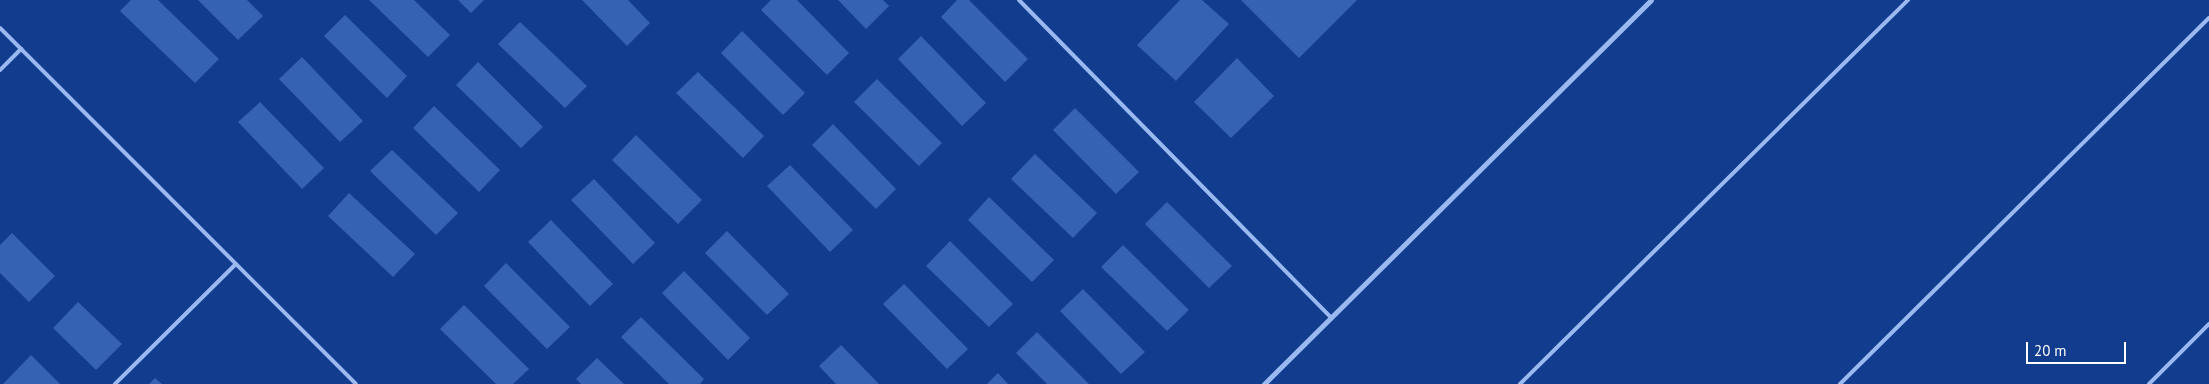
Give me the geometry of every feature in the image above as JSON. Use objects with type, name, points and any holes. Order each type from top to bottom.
[{"type":"street","points":[[1264,384],[1651,0]]},
{"type":"lane","points":[[1019,0],[1331,317]]},
{"type":"lane","points":[[1520,384],[1908,0]]},
{"type":"lane","points":[[1840,384],[2209,18]]},
{"type":"lane","points":[[0,28],[356,384]]},
{"type":"lane","points":[[0,70],[21,49]]},
{"type":"lane","points":[[115,384],[236,264]]},
{"type":"lane","points":[[2149,384],[2209,324]]},
{"type":"building","points":[[131,0],[158,0],[219,59],[195,83],[120,11]]},
{"type":"building","points":[[198,0],[247,0],[263,16],[238,40]]},
{"type":"building","points":[[369,0],[414,0],[450,35],[428,57]]},
{"type":"building","points":[[458,0],[484,0],[471,13]]},
{"type":"building","points":[[582,0],[628,0],[650,23],[627,46]]},
{"type":"building","points":[[771,0],[797,0],[849,53],[827,75],[761,10]]},
{"type":"building","points":[[838,0],[883,0],[889,6],[866,29]]},
{"type":"building","points":[[957,0],[969,0],[1028,59],[1005,82],[941,17]]},
{"type":"building","points":[[1180,0],[1202,0],[1229,24],[1176,81],[1137,45]]},
{"type":"building","points":[[1241,0],[1357,0],[1299,58]]},
{"type":"building","points":[[345,15],[407,76],[387,98],[324,36]]},
{"type":"building","points":[[520,22],[587,86],[565,108],[498,44]]},
{"type":"building","points":[[742,31],[805,93],[783,115],[721,53]]},
{"type":"building","points":[[921,36],[986,103],[962,126],[898,59]]},
{"type":"building","points":[[302,57],[363,121],[340,142],[279,79]]},
{"type":"building","points":[[1237,58],[1274,96],[1231,138],[1194,102]]},
{"type":"building","points":[[478,62],[543,127],[521,148],[456,85]]},
{"type":"building","points":[[698,72],[764,136],[743,158],[676,93]]},
{"type":"building","points":[[877,79],[942,143],[919,166],[854,102]]},
{"type":"building","points":[[260,102],[324,168],[302,189],[238,122]]},
{"type":"building","points":[[434,106],[500,170],[479,192],[413,128]]},
{"type":"building","points":[[1075,108],[1139,172],[1116,194],[1053,130]]},
{"type":"building","points":[[833,124],[896,189],[876,209],[812,145]]},
{"type":"building","points":[[636,135],[702,200],[678,224],[612,160]]},
{"type":"building","points":[[392,150],[458,213],[436,235],[370,171]]},
{"type":"building","points":[[1035,154],[1097,213],[1073,238],[1011,179]]},
{"type":"building","points":[[790,165],[853,230],[830,252],[767,186]]},
{"type":"building","points":[[594,179],[655,243],[633,264],[571,200]]},
{"type":"building","points":[[349,193],[415,254],[393,277],[328,216]]},
{"type":"building","points":[[989,197],[1054,260],[1032,282],[968,220]]},
{"type":"building","points":[[1167,202],[1232,266],[1209,288],[1145,224]]},
{"type":"building","points":[[551,220],[613,284],[590,306],[528,242]]},
{"type":"building","points":[[727,231],[789,294],[767,315],[705,253]]},
{"type":"building","points":[[12,233],[55,276],[29,302],[0,273],[0,245]]},
{"type":"building","points":[[950,241],[1013,304],[989,327],[926,266]]},
{"type":"building","points":[[1123,245],[1189,310],[1167,331],[1101,267]]},
{"type":"building","points":[[506,263],[570,327],[547,349],[484,286]]},
{"type":"building","points":[[684,271],[750,338],[728,360],[662,293]]},
{"type":"building","points":[[904,284],[968,349],[947,369],[883,304]]},
{"type":"building","points":[[1083,289],[1145,352],[1121,374],[1060,311]]},
{"type":"building","points":[[78,302],[122,344],[96,370],[53,328]]},
{"type":"building","points":[[464,305],[529,369],[513,384],[496,384],[440,329]]},
{"type":"building","points":[[641,317],[704,379],[700,384],[669,384],[621,337]]},
{"type":"building","points":[[1037,332],[1089,384],[1047,384],[1016,353]]},
{"type":"building","points":[[841,345],[879,384],[836,384],[819,366]]},
{"type":"building","points":[[31,355],[60,384],[3,384]]},
{"type":"building","points":[[597,358],[624,384],[581,384],[576,379]]},
{"type":"building","points":[[998,373],[1008,384],[987,384]]},
{"type":"building","points":[[155,378],[162,384],[149,384]]}]
